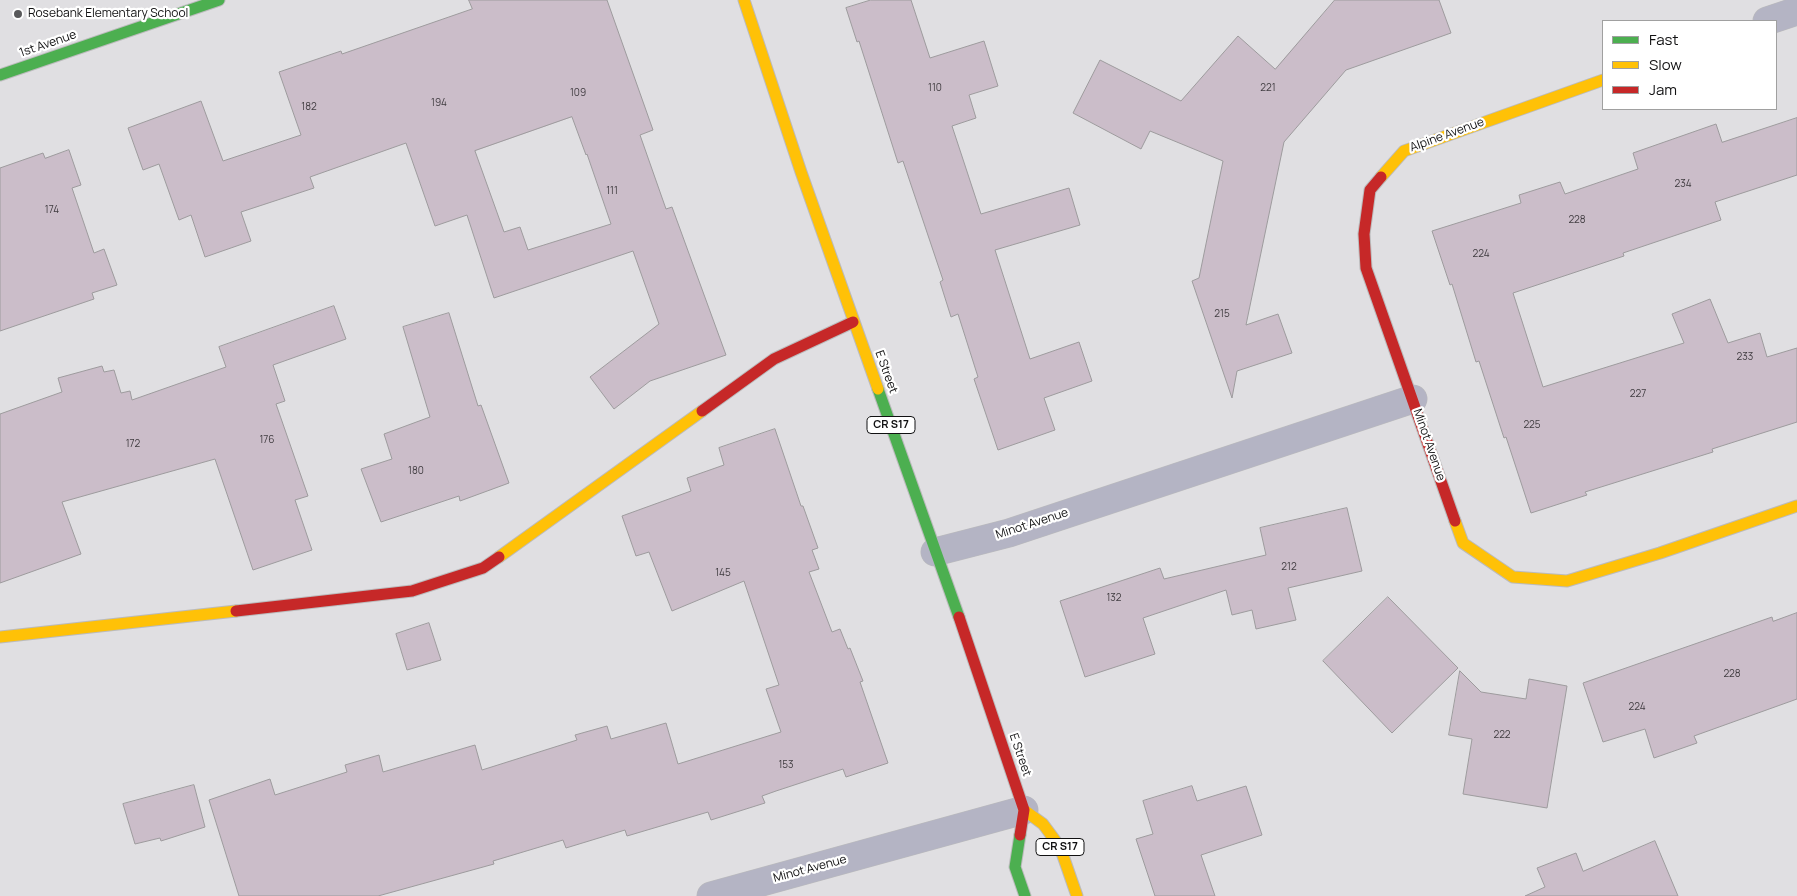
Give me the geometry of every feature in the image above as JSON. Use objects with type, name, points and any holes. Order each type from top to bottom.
[{"type":"street","name":"1st Avenue","points":[[0,75],[219,0]]},
{"type":"street","name":"E Street","points":[[744,0],[853,322],[936,552],[1024,810],[1015,867],[1025,896]]},
{"type":"street","points":[[1770,20],[1797,10]]},
{"type":"street","name":"Alpine Avenue","points":[[1413,399],[1366,268],[1364,234],[1370,190],[1404,151],[1602,80]]},
{"type":"street","points":[[0,638],[412,590],[483,568],[774,359],[853,322]]},
{"type":"street","name":"Minot Avenue","points":[[936,552],[1009,533],[1413,399],[1463,543],[1513,577],[1567,581],[1660,553],[1797,506]]},
{"type":"street","name":"Minot Avenue","points":[[712,896],[1024,810]]},
{"type":"street","name":"CR S17","points":[[1024,810],[1043,824],[1060,846],[1077,896]]},
{"type":"building","points":[[469,0],[607,0],[653,130],[640,135],[666,209],[672,207],[726,355],[650,381],[614,409],[590,377],[659,324],[633,251],[494,298],[467,215],[435,226],[406,143],[310,177],[314,188],[241,212],[251,241],[205,257],[191,215],[179,220],[159,164],[143,170],[128,128],[201,101],[223,161],[301,135],[279,72],[341,51],[342,54],[472,9]],"holes":[[[572,117],[611,224],[528,250],[520,227],[504,232],[475,151]]]},
{"type":"building","points":[[871,0],[911,0],[930,58],[984,41],[998,86],[969,95],[976,118],[952,126],[981,214],[1069,188],[1080,225],[995,250],[1030,359],[1079,342],[1092,381],[1044,398],[1055,430],[998,450],[974,379],[978,377],[958,314],[951,317],[940,282],[943,280],[903,161],[898,163],[859,41],[857,42],[846,8]]},
{"type":"building","points":[[1335,0],[1439,0],[1451,33],[1346,70],[1284,142],[1246,325],[1278,314],[1292,353],[1237,371],[1232,398],[1192,281],[1199,278],[1223,161],[1150,131],[1141,149],[1073,113],[1100,60],[1181,101],[1238,36],[1275,69]]},
{"type":"building","points":[[1797,118],[1797,175],[1715,202],[1721,220],[1623,253],[1624,256],[1513,293],[1543,387],[1684,343],[1672,314],[1710,299],[1728,343],[1760,333],[1767,357],[1797,348],[1797,422],[1712,449],[1713,452],[1585,492],[1587,495],[1531,513],[1479,361],[1476,362],[1452,284],[1450,285],[1432,231],[1521,203],[1519,195],[1560,182],[1565,194],[1638,169],[1633,153],[1716,124],[1722,142]]},
{"type":"building","points":[[69,150],[81,185],[72,188],[94,253],[104,249],[117,285],[92,293],[94,299],[0,331],[0,168],[43,153],[45,158]]},
{"type":"building","points":[[334,306],[346,339],[273,365],[285,401],[276,404],[308,496],[295,500],[312,550],[253,570],[215,459],[62,502],[81,554],[0,583],[0,414],[62,392],[58,378],[102,366],[104,372],[114,370],[121,393],[130,391],[132,400],[226,367],[219,347]]},
{"type":"building","points":[[449,313],[478,406],[481,405],[509,483],[460,501],[459,496],[381,522],[361,469],[392,459],[384,434],[430,417],[403,327]]},
{"type":"building","points":[[775,429],[801,506],[803,506],[818,548],[812,550],[819,569],[809,572],[832,632],[840,629],[848,649],[850,648],[863,681],[860,682],[888,763],[846,777],[843,769],[762,796],[765,803],[711,820],[708,812],[627,836],[625,830],[566,848],[563,840],[493,861],[494,864],[378,896],[239,896],[209,800],[270,779],[275,795],[347,772],[345,765],[379,755],[383,772],[475,745],[482,770],[577,740],[575,735],[607,726],[611,739],[666,723],[678,764],[781,732],[766,689],[779,685],[744,581],[672,611],[649,552],[636,556],[622,516],[691,491],[687,478],[724,465],[719,448]]},
{"type":"building","points":[[1347,508],[1362,571],[1288,588],[1296,620],[1256,629],[1252,610],[1232,615],[1226,590],[1143,618],[1155,654],[1085,677],[1060,601],[1160,568],[1164,579],[1266,555],[1260,528]]},
{"type":"building","points":[[1388,597],[1458,668],[1392,733],[1323,661]]},
{"type":"building","points":[[1797,613],[1797,699],[1694,736],[1697,743],[1654,758],[1645,729],[1603,742],[1583,683],[1772,617],[1773,621]]},
{"type":"building","points":[[429,623],[441,660],[407,670],[396,634]]},
{"type":"building","points":[[1460,671],[1481,692],[1526,699],[1529,679],[1567,686],[1547,808],[1463,794],[1472,739],[1449,735]]},
{"type":"building","points":[[194,785],[205,827],[161,841],[160,838],[135,844],[123,804]]},
{"type":"building","points":[[1192,786],[1197,801],[1246,786],[1262,835],[1201,855],[1215,896],[1155,896],[1136,839],[1153,834],[1143,801]]},
{"type":"building","points":[[1655,841],[1678,896],[1525,896],[1545,887],[1537,868],[1576,853],[1583,871]]},
{"type":"traffic: fast","points":[[0,75],[219,0]]},
{"type":"traffic: fast","points":[[878,389],[959,617]]},
{"type":"traffic: fast","points":[[1020,835],[1015,867],[1025,896]]},
{"type":"traffic: slow","points":[[744,0],[801,172],[878,389]]},
{"type":"traffic: slow","points":[[1381,177],[1404,151],[1602,80]]},
{"type":"traffic: slow","points":[[499,557],[702,411]]},
{"type":"traffic: slow","points":[[1455,521],[1463,543],[1513,577],[1567,581],[1660,553],[1797,506]]},
{"type":"traffic: slow","points":[[0,637],[236,611]]},
{"type":"traffic: slow","points":[[1024,810],[1043,824],[1060,847],[1077,896]]},
{"type":"traffic: jam","points":[[1381,177],[1370,190],[1364,234],[1366,268],[1455,521]]},
{"type":"traffic: jam","points":[[702,411],[774,359],[853,322]]},
{"type":"traffic: jam","points":[[236,611],[412,591],[483,568],[499,557]]},
{"type":"traffic: jam","points":[[959,617],[1024,810],[1020,835]]},
{"type":"place","name":"Rosebank Elementary School","points":[[18,14]]}]
